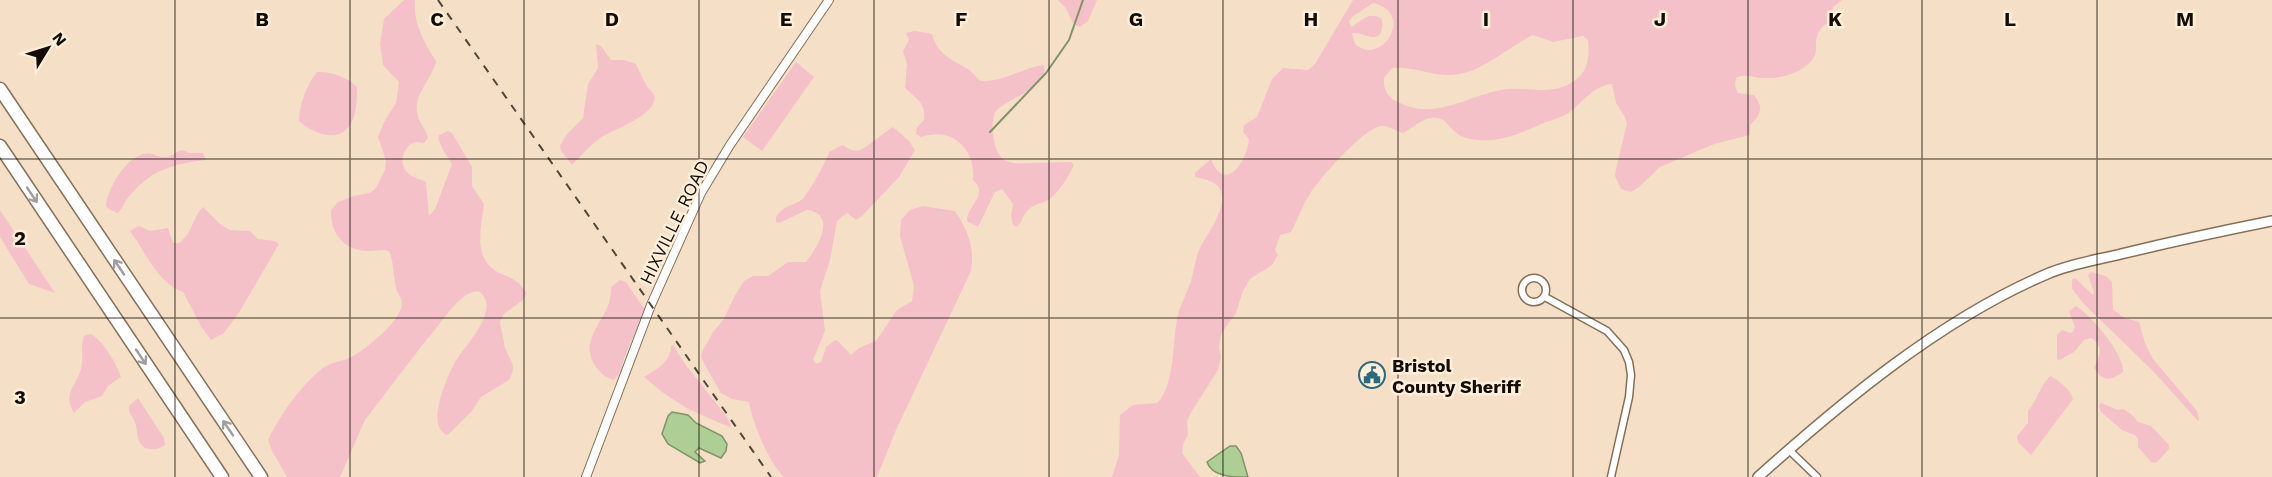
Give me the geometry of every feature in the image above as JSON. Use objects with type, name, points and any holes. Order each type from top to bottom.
[{"type":"highway","points":[[0,88],[261,477]]},
{"type":"highway","points":[[0,146],[222,477]]},
{"type":"main road","points":[[1758,477],[1864,388],[1945,329],[1993,300],[2064,268],[2272,220]]},
{"type":"street","name":"HIXVILLE ROAD","points":[[586,477],[648,312],[701,193],[829,0]]},
{"type":"street","points":[[1533,278],[1540,279],[1546,285],[1545,297],[1539,302],[1527,300],[1522,293],[1526,282],[1533,278]]},
{"type":"street","points":[[1545,297],[1607,332],[1624,350],[1629,362],[1631,375],[1629,397],[1611,477]]},
{"type":"street","points":[[1790,450],[1817,477]]},
{"type":"shaded area","points":[[404,0],[415,0],[418,24],[436,61],[417,101],[419,119],[428,138],[424,143],[415,142],[407,148],[403,156],[403,165],[411,175],[426,182],[429,216],[435,209],[452,164],[443,150],[439,135],[448,131],[452,133],[472,167],[472,186],[484,204],[480,235],[482,254],[494,269],[517,282],[526,293],[523,300],[504,314],[500,322],[505,348],[513,365],[513,371],[509,380],[481,397],[472,411],[449,434],[446,435],[440,429],[439,404],[445,383],[457,359],[485,315],[487,306],[485,298],[478,291],[471,293],[450,310],[365,420],[340,477],[287,477],[268,440],[285,411],[299,392],[323,368],[353,356],[390,326],[402,304],[389,251],[361,251],[346,245],[333,227],[331,210],[338,202],[370,193],[376,188],[385,170],[386,160],[378,137],[396,103],[399,82],[383,65],[380,44],[384,19]]},
{"type":"shaded area","points":[[1058,0],[1097,0],[1088,21],[1080,27],[1072,21],[1065,7]]},
{"type":"shaded area","points":[[1353,0],[1842,0],[1833,7],[1830,18],[1820,30],[1814,57],[1805,67],[1792,74],[1777,77],[1736,78],[1735,86],[1738,93],[1754,95],[1760,107],[1757,118],[1750,125],[1750,135],[1714,144],[1660,167],[1631,192],[1621,189],[1615,176],[1627,123],[1616,103],[1612,84],[1593,92],[1564,116],[1500,139],[1481,140],[1464,137],[1444,121],[1436,118],[1424,120],[1403,133],[1383,126],[1373,129],[1342,155],[1315,187],[1291,232],[1280,235],[1275,250],[1278,255],[1272,265],[1250,279],[1243,291],[1236,313],[1221,334],[1219,347],[1221,357],[1218,370],[1190,414],[1187,422],[1188,435],[1183,444],[1182,453],[1200,477],[1112,477],[1119,455],[1120,415],[1133,405],[1157,403],[1168,384],[1179,311],[1191,281],[1199,250],[1214,224],[1222,203],[1219,187],[1212,182],[1195,177],[1195,173],[1211,159],[1223,174],[1235,171],[1244,156],[1249,139],[1243,132],[1244,125],[1257,117],[1272,79],[1283,68],[1308,70],[1315,64]],"holes":[[[1373,3],[1386,8],[1392,17],[1393,26],[1384,44],[1375,49],[1365,49],[1355,44],[1352,33],[1377,36],[1382,28],[1382,19],[1369,16],[1352,27],[1349,22],[1352,17]],[[1533,35],[1553,42],[1583,36],[1588,40],[1587,63],[1579,77],[1566,86],[1550,90],[1507,89],[1452,105],[1424,109],[1410,107],[1396,101],[1385,89],[1384,78],[1392,68],[1406,68],[1442,75],[1460,74],[1482,66]]]},
{"type":"shaded area","points":[[915,31],[932,34],[937,46],[945,55],[968,69],[981,81],[997,79],[1044,65],[1041,80],[1035,86],[995,112],[993,137],[996,148],[999,155],[1008,162],[1071,162],[1074,165],[1056,194],[1029,209],[1017,227],[1013,225],[1011,216],[1013,204],[1002,189],[995,192],[978,227],[967,221],[979,191],[978,185],[973,180],[973,169],[966,150],[960,143],[943,135],[932,134],[921,137],[916,134],[917,127],[924,120],[924,114],[922,105],[905,88],[907,64],[903,51],[909,40],[906,33]]},
{"type":"shaded area","points":[[596,44],[601,46],[611,60],[624,60],[636,64],[654,95],[654,102],[642,115],[595,142],[572,165],[561,151],[560,146],[567,134],[583,118],[588,84],[598,68]]},
{"type":"shaded area","points":[[796,62],[814,77],[762,151],[743,137]]},
{"type":"shaded area","points":[[317,72],[338,75],[357,87],[354,116],[345,131],[339,134],[318,133],[299,121],[304,95]]},
{"type":"shaded area","points":[[893,127],[909,141],[915,150],[899,177],[862,216],[856,220],[847,213],[837,221],[830,260],[820,291],[825,331],[813,360],[816,364],[821,362],[826,347],[835,340],[851,355],[859,348],[876,341],[897,310],[912,301],[914,286],[900,236],[901,220],[910,210],[923,206],[955,211],[964,225],[969,240],[972,255],[971,271],[896,430],[877,477],[784,477],[778,471],[762,442],[749,402],[732,399],[721,393],[701,357],[702,352],[713,332],[724,319],[744,281],[753,276],[768,276],[788,262],[806,262],[810,256],[822,232],[821,218],[816,213],[807,210],[779,223],[776,222],[776,217],[784,209],[803,198],[816,179],[829,152],[842,145],[852,150],[860,150]]},
{"type":"shaded area","points":[[183,150],[189,153],[203,153],[206,160],[184,163],[156,173],[131,194],[118,213],[106,206],[113,183],[136,157],[146,153],[167,157]]},
{"type":"shaded area","points":[[203,207],[221,225],[230,230],[250,231],[258,239],[275,241],[279,244],[240,311],[224,333],[211,340],[183,292],[166,282],[159,274],[130,231],[139,226],[150,231],[168,228],[173,243],[179,243],[184,239]]},
{"type":"shaded area","points":[[0,210],[55,293],[29,284],[0,237]]},
{"type":"shaded area","points":[[2091,272],[2106,276],[2112,282],[2113,310],[2125,318],[2139,322],[2145,343],[2153,359],[2197,411],[2198,421],[2154,372],[2084,304],[2072,289],[2072,279],[2075,278],[2093,295],[2088,275]]},
{"type":"shaded area","points":[[620,280],[626,282],[645,310],[624,358],[621,371],[614,380],[599,371],[591,356],[590,344],[609,303],[611,287]]},
{"type":"shaded area","points":[[2076,306],[2106,336],[2119,356],[2123,372],[2107,379],[2097,373],[2094,368],[2100,348],[2091,338],[2084,340],[2074,352],[2060,360],[2057,359],[2057,335],[2062,330],[2073,332],[2075,327],[2069,311]]},
{"type":"shaded area","points":[[90,334],[104,346],[121,377],[108,386],[102,396],[85,402],[74,413],[69,400],[71,390],[81,369],[84,336]]},
{"type":"shaded area","points":[[673,345],[685,364],[727,417],[731,426],[688,409],[644,377],[665,361]]},
{"type":"shaded area","points":[[2051,376],[2067,389],[2073,399],[2031,455],[2018,442],[2017,436],[2028,423],[2028,411]]},
{"type":"shaded area","points":[[138,398],[164,438],[165,445],[160,448],[145,448],[139,440],[129,409],[129,406]]},
{"type":"shaded area","points":[[2101,403],[2118,410],[2123,409],[2138,422],[2151,426],[2169,445],[2169,449],[2156,463],[2151,462],[2138,447],[2138,439],[2135,435],[2122,430],[2101,412],[2099,406]]},
{"type":"shaded area","points":[[672,412],[688,415],[696,423],[722,436],[727,444],[726,451],[721,458],[699,448],[695,452],[705,461],[700,463],[668,444],[662,434],[668,416]]},
{"type":"shaded area","points":[[1230,446],[1236,446],[1241,453],[1248,477],[1218,473],[1213,471],[1207,462]]},
{"type":"waterway","points":[[990,132],[1046,73],[1069,40],[1083,0]]},
{"type":"railway","points":[[438,0],[771,477]]},
{"type":"place","name":"Bristol County Sheriff","points":[[1372,375]]}]
